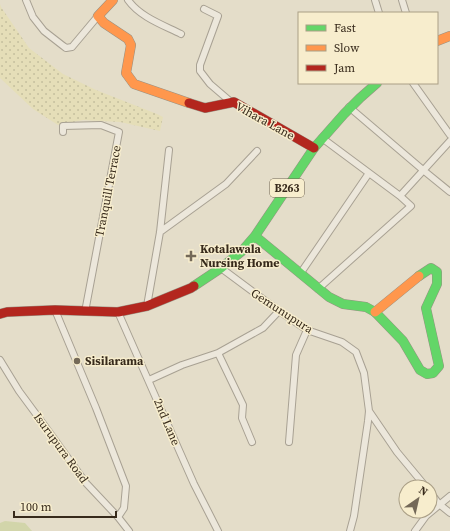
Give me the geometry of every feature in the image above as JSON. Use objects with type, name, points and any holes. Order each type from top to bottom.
[{"type":"street","points":[[26,0],[44,31],[66,48],[72,47],[113,0]]},
{"type":"street","points":[[128,0],[146,16],[181,34]]},
{"type":"street","points":[[375,0],[379,12]]},
{"type":"street","points":[[402,0],[406,12]]},
{"type":"street","points":[[204,9],[218,16],[200,65],[200,71],[210,84],[231,102]]},
{"type":"street","name":"Vihara Lane","points":[[98,16],[104,23],[128,40],[131,46],[126,73],[134,84],[204,108],[234,102],[314,148]]},
{"type":"street","points":[[438,42],[450,36]]},
{"type":"street","name":"B263","points":[[0,314],[7,312],[55,310],[118,312],[147,306],[191,288],[221,268],[242,251],[256,236],[314,148],[349,107],[376,84]]},
{"type":"street","points":[[415,84],[450,135]]},
{"type":"street","points":[[349,107],[450,192]]},
{"type":"street","name":"Tranquill Terrace","points":[[63,132],[64,126],[101,125],[119,132],[85,312]]},
{"type":"street","points":[[318,289],[411,206],[400,196],[322,138]]},
{"type":"street","points":[[400,196],[450,141]]},
{"type":"street","points":[[147,306],[160,232],[169,150]]},
{"type":"street","points":[[160,232],[226,184],[258,151]]},
{"type":"street","points":[[300,274],[369,173]]},
{"type":"street","points":[[256,236],[329,297],[343,304],[366,307],[375,312],[403,341],[420,370],[427,374],[433,373],[439,366],[426,308],[437,284],[437,272],[431,268],[420,275],[375,312]]},
{"type":"street","name":"Gemunupura","points":[[221,268],[279,311],[308,330],[342,342],[356,352],[364,373],[369,410],[354,516],[350,531]]},
{"type":"street","points":[[55,310],[96,408],[126,486],[124,508],[118,517]]},
{"type":"street","points":[[149,380],[182,365],[218,353],[262,328],[279,311]]},
{"type":"street","name":"2nd Lane","points":[[118,312],[194,484],[218,531]]},
{"type":"street","points":[[289,442],[296,355],[308,330]]},
{"type":"street","points":[[218,353],[243,405],[242,418],[252,442]]},
{"type":"street","name":"Isurupura Road","points":[[0,360],[19,391],[86,483],[129,531]]},
{"type":"street","name":"Gemunupura","points":[[369,410],[397,452],[419,479]]},
{"type":"street","points":[[415,531],[426,516],[450,496]]},
{"type":"street","points":[[439,504],[450,513]]},
{"type":"shaded area","points":[[0,4],[29,48],[63,74],[96,90],[163,117],[160,131],[120,122],[83,120],[58,125],[33,109],[0,78]]},
{"type":"green space","points":[[5,521],[25,523],[32,531],[0,531],[0,523]]},
{"type":"traffic: fast","points":[[194,286],[221,268],[242,251],[255,236],[314,148],[344,114],[376,84]]},
{"type":"traffic: fast","points":[[255,236],[329,297],[343,304],[366,307],[375,312],[403,341],[420,370],[427,374],[433,373],[439,366],[426,308],[437,284],[437,272],[431,268],[419,276]]},
{"type":"traffic: slow","points":[[113,0],[98,16],[104,23],[128,39],[131,45],[126,73],[134,84],[189,103]]},
{"type":"traffic: slow","points":[[438,41],[450,36]]},
{"type":"traffic: slow","points":[[375,312],[419,276]]},
{"type":"traffic: jam","points":[[189,103],[205,108],[234,102],[314,148]]},
{"type":"traffic: jam","points":[[0,314],[7,312],[55,310],[118,312],[147,306],[194,286]]},
{"type":"place","name":"Kotalawala Nursing Home","points":[[191,256]]},
{"type":"place","name":"Sisilarama","points":[[77,361]]}]
